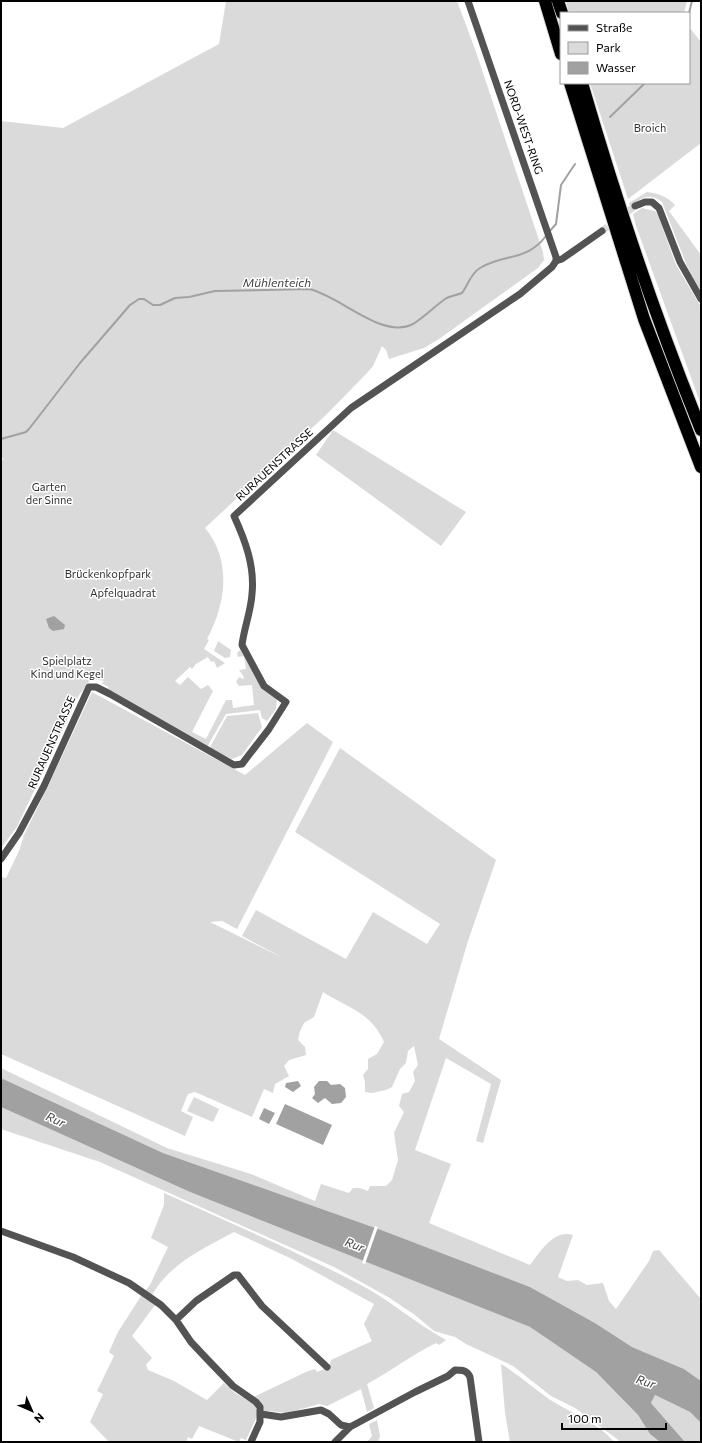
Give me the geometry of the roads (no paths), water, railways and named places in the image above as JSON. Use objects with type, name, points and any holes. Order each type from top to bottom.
[{"type":"highway","points":[[545,1],[560,51]]},
{"type":"highway","points":[[558,1],[562,12]]},
{"type":"highway","points":[[570,84],[644,319],[701,467]]},
{"type":"highway","points":[[582,84],[599,141],[658,314],[701,430]]},
{"type":"street","name":"NORD-WEST-RING","points":[[468,1],[556,257],[556,261]]},
{"type":"street","points":[[635,206],[644,202],[652,202],[659,208],[680,262],[701,299]]},
{"type":"street","name":"RURAUENSTRASSE","points":[[1,859],[19,833],[44,786],[90,687],[96,687],[110,694],[234,765],[242,764],[269,729],[286,702],[264,686],[242,645],[252,593],[251,569],[246,544],[234,516],[352,408],[520,294],[552,267],[556,261],[562,259],[602,231]]},
{"type":"street","points":[[1,1232],[73,1257],[129,1283],[150,1296],[176,1320],[191,1342],[222,1375],[233,1386],[256,1402],[260,1407],[260,1422],[251,1442]]},
{"type":"street","points":[[176,1320],[206,1294],[234,1275],[238,1274],[262,1306],[327,1367]]},
{"type":"street","points":[[335,1442],[350,1426],[416,1392],[425,1389],[448,1376],[455,1370],[466,1371],[470,1377],[479,1442]]},
{"type":"street","points":[[261,1414],[281,1417],[321,1410],[330,1414],[342,1425],[350,1426]]},
{"type":"water","points":[[54,616],[65,625],[64,629],[53,631],[49,628],[46,619]]},
{"type":"water","name":"Rur","points":[[1,1078],[163,1153],[384,1231],[530,1287],[595,1323],[632,1347],[684,1369],[701,1381],[701,1423],[690,1412],[655,1395],[651,1403],[685,1442],[660,1442],[650,1434],[638,1415],[596,1372],[530,1327],[190,1192],[1,1107]]},
{"type":"water","points":[[298,1081],[301,1086],[293,1092],[285,1087],[286,1083]]},
{"type":"water","points":[[319,1081],[327,1081],[331,1085],[340,1084],[345,1088],[346,1097],[341,1103],[332,1104],[325,1098],[318,1103],[312,1098],[315,1094],[314,1087]]},
{"type":"water","points":[[285,1104],[332,1125],[323,1145],[276,1124]]},
{"type":"water","points":[[264,1108],[275,1113],[269,1124],[259,1119]]},
{"type":"waterway","points":[[689,12],[692,1]]},
{"type":"waterway","points":[[610,117],[644,84]]},
{"type":"waterway","name":"Mühlenteich","points":[[549,232],[556,224],[561,185],[575,164]]},
{"type":"waterway","name":"Mühlenteich","points":[[1,439],[26,432],[29,429],[80,363],[130,305],[139,299],[144,299],[153,305],[160,305],[175,298],[189,297],[215,291],[309,289],[321,293],[375,322],[388,326],[401,327],[413,324],[445,299],[462,293],[472,276],[480,268],[498,260],[523,254],[531,250],[546,236]]},
{"type":"tunnel","points":[[602,231],[635,206]]},
{"type":"park label","name":"Broich","points":[[650,127]]},
{"type":"park label","name":"Garten der Sinne","points":[[49,492]]},
{"type":"park label","name":"Brückenkopfpark","points":[[108,573]]},
{"type":"park label","name":"Apfelquadrat","points":[[123,592]]},
{"type":"park label","name":"Spielplatz Kind und Kegel","points":[[67,666]]}]
